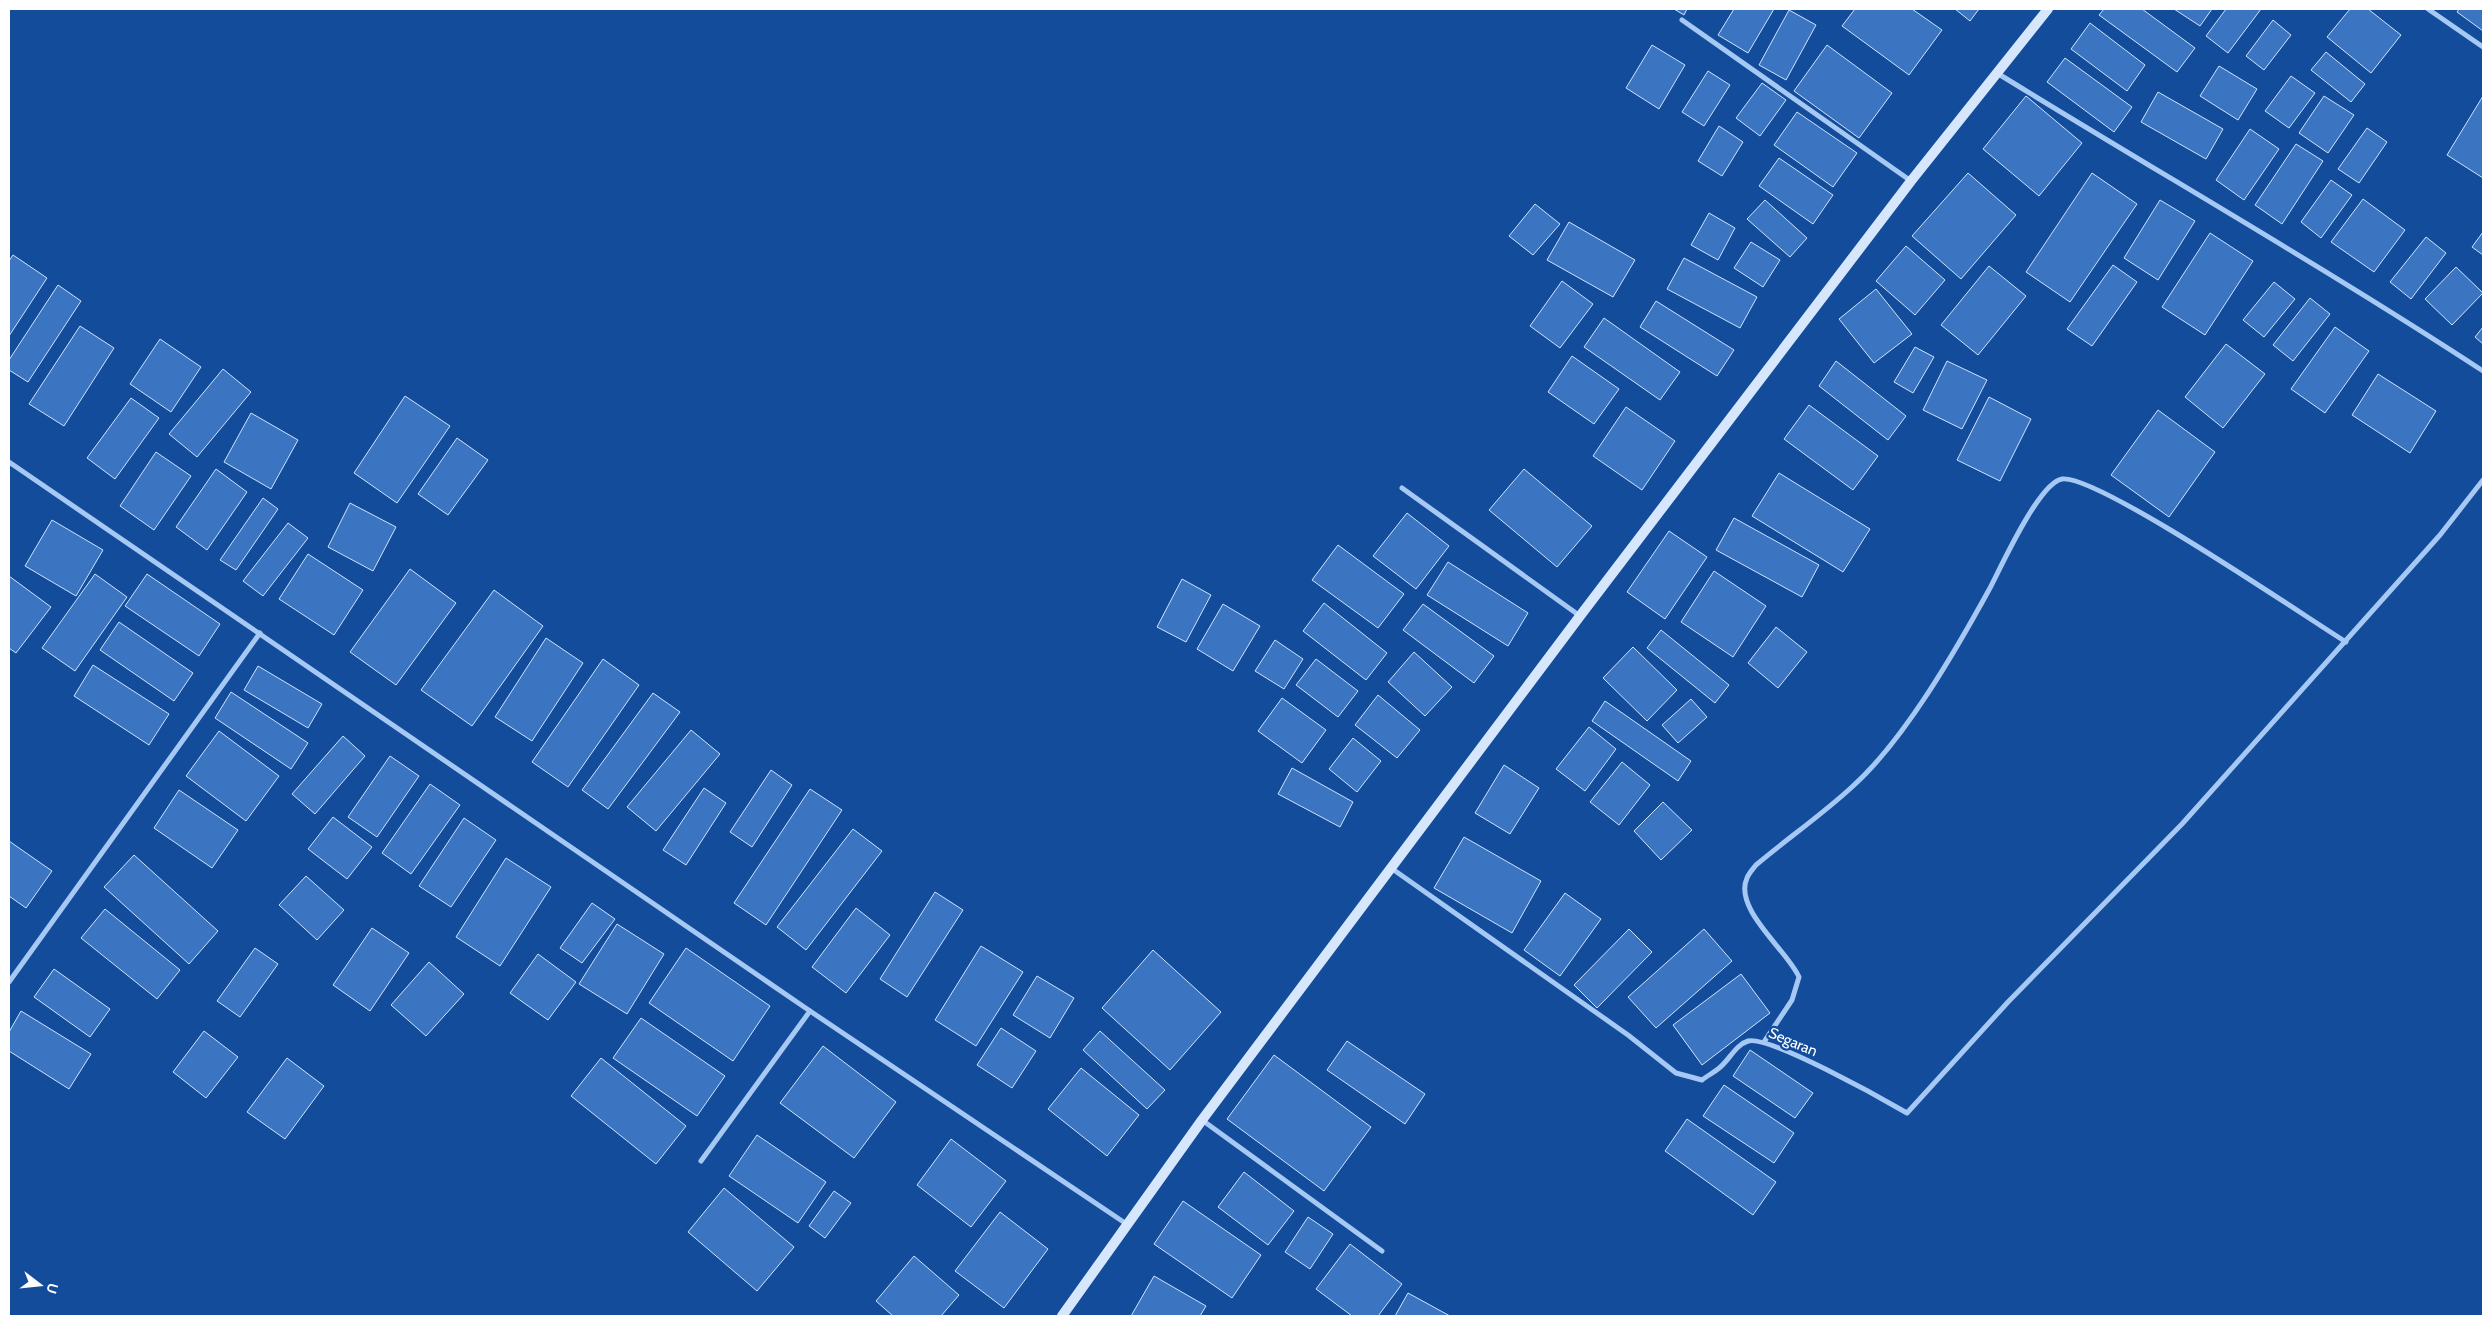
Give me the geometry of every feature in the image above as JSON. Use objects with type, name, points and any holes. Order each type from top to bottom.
[{"type":"street","points":[[1062,1316],[1202,1120],[1580,616],[1911,181],[2048,9]]},
{"type":"street","points":[[2428,9],[2483,47]]},
{"type":"street","points":[[1682,20],[1911,181]]},
{"type":"street","points":[[1997,73],[2112,144],[2262,231],[2483,371]]},
{"type":"street","points":[[9,462],[810,1011],[1128,1225]]},
{"type":"street","points":[[1764,1042],[1792,1000],[1799,977],[1788,958],[1758,922],[1744,891],[1747,878],[1756,865],[1855,785],[1892,744],[1970,623],[2033,507],[2052,482],[2064,479],[2074,480],[2123,501],[2346,642],[2440,535],[2483,480]]},
{"type":"street","points":[[1402,488],[1580,616]]},
{"type":"street","points":[[9,982],[260,633]]},
{"type":"street","name":"Segaran","points":[[1391,868],[1628,1035],[1676,1073],[1702,1080],[1719,1069],[1737,1048],[1746,1041],[1755,1040],[1764,1042],[1853,1082],[1907,1112],[2008,1002],[2182,824],[2346,642]]},
{"type":"street","points":[[701,1161],[810,1011]]},
{"type":"street","points":[[1202,1120],[1382,1251]]},
{"type":"building","points":[[1674,9],[1687,9],[1684,15]]},
{"type":"building","points":[[1734,9],[1774,9],[1748,53],[1718,35]]},
{"type":"building","points":[[1855,9],[1912,9],[1942,30],[1909,75],[1842,26]]},
{"type":"building","points":[[1955,9],[1979,9],[1970,21]]},
{"type":"building","points":[[2104,9],[2142,9],[2195,48],[2177,72],[2099,15]]},
{"type":"building","points":[[2174,9],[2212,9],[2200,26]]},
{"type":"building","points":[[2226,9],[2261,9],[2228,53],[2206,36]]},
{"type":"building","points":[[2350,9],[2368,9],[2401,35],[2371,73],[2327,37]]},
{"type":"building","points":[[2459,9],[2483,9],[2483,31],[2457,12]]},
{"type":"building","points":[[1789,10],[1816,25],[1786,80],[1759,65]]},
{"type":"building","points":[[2273,20],[2291,35],[2264,70],[2246,56]]},
{"type":"building","points":[[2090,23],[2145,65],[2127,91],[2071,49]]},
{"type":"building","points":[[1652,45],[1685,65],[1659,109],[1626,88]]},
{"type":"building","points":[[1827,45],[1892,93],[1859,138],[1794,91]]},
{"type":"building","points":[[2326,52],[2365,84],[2351,102],[2311,70]]},
{"type":"building","points":[[2065,58],[2132,107],[2114,132],[2047,82]]},
{"type":"building","points":[[2219,66],[2257,89],[2238,120],[2200,96]]},
{"type":"building","points":[[1708,71],[1730,85],[1704,126],[1682,112]]},
{"type":"building","points":[[2291,76],[2315,93],[2289,128],[2265,111]]},
{"type":"building","points":[[1762,83],[1786,100],[1760,136],[1736,118]]},
{"type":"building","points":[[2158,92],[2223,129],[2206,159],[2141,122]]},
{"type":"building","points":[[2026,96],[2082,143],[2039,196],[1983,149]]},
{"type":"building","points":[[2324,96],[2354,115],[2328,153],[2299,133]]},
{"type":"building","points":[[2483,96],[2483,178],[2447,155]]},
{"type":"building","points":[[1797,112],[1857,153],[1833,187],[1774,145]]},
{"type":"building","points":[[1719,126],[1743,142],[1722,176],[1698,161]]},
{"type":"building","points":[[2367,128],[2387,142],[2359,183],[2338,169]]},
{"type":"building","points":[[2250,129],[2279,149],[2244,200],[2216,180]]},
{"type":"building","points":[[2296,144],[2323,161],[2282,224],[2255,205]]},
{"type":"building","points":[[1779,158],[1833,195],[1813,224],[1759,186]]},
{"type":"building","points":[[1968,173],[2016,215],[1961,279],[1912,236]]},
{"type":"building","points":[[2092,173],[2137,204],[2070,302],[2026,272]]},
{"type":"building","points":[[2331,180],[2352,195],[2321,238],[2301,222]]},
{"type":"building","points":[[2363,199],[2405,230],[2374,272],[2331,242]]},
{"type":"building","points":[[1765,200],[1807,238],[1790,257],[1747,219]]},
{"type":"building","points":[[2160,200],[2195,221],[2158,280],[2124,258]]},
{"type":"building","points":[[1535,204],[1560,224],[1533,255],[1509,236]]},
{"type":"building","points":[[1709,213],[1735,228],[1718,260],[1691,245]]},
{"type":"building","points":[[1569,222],[1635,260],[1613,297],[1547,260]]},
{"type":"building","points":[[2483,232],[2483,255],[2472,247]]},
{"type":"building","points":[[2210,233],[2253,261],[2205,335],[2162,307]]},
{"type":"building","points":[[2426,237],[2446,253],[2411,299],[2390,282]]},
{"type":"building","points":[[1751,242],[1780,260],[1763,287],[1734,268]]},
{"type":"building","points":[[1906,246],[1945,280],[1915,315],[1876,281]]},
{"type":"building","points":[[13,255],[47,278],[9,336],[9,261]]},
{"type":"building","points":[[1684,258],[1757,297],[1740,328],[1667,289]]},
{"type":"building","points":[[2113,265],[2137,282],[2092,346],[2067,329]]},
{"type":"building","points":[[1989,266],[2026,296],[1978,355],[1941,325]]},
{"type":"building","points":[[2456,267],[2483,293],[2452,325],[2425,299]]},
{"type":"building","points":[[1562,281],[1593,304],[1560,348],[1530,326]]},
{"type":"building","points":[[2274,282],[2295,299],[2264,337],[2243,320]]},
{"type":"building","points":[[58,285],[81,301],[28,382],[9,370],[9,360]]},
{"type":"building","points":[[1876,289],[1912,334],[1874,363],[1839,319]]},
{"type":"building","points":[[2310,298],[2330,314],[2293,361],[2273,345]]},
{"type":"building","points":[[1656,301],[1734,350],[1717,376],[1640,327]]},
{"type":"building","points":[[1604,318],[1680,372],[1660,400],[1584,347]]},
{"type":"building","points":[[80,326],[114,348],[64,426],[29,404]]},
{"type":"building","points":[[2335,327],[2369,351],[2325,413],[2291,389]]},
{"type":"building","points":[[2483,327],[2483,344],[2475,337]]},
{"type":"building","points":[[160,339],[201,367],[171,412],[130,384]]},
{"type":"building","points":[[2226,344],[2265,374],[2223,428],[2185,397]]},
{"type":"building","points":[[1915,347],[1934,357],[1913,393],[1894,382]]},
{"type":"building","points":[[1572,356],[1619,389],[1594,424],[1548,392]]},
{"type":"building","points":[[1836,361],[1906,416],[1888,440],[1819,386]]},
{"type":"building","points":[[1947,361],[1987,380],[1962,429],[1923,410]]},
{"type":"building","points":[[223,369],[251,392],[197,457],[169,434]]},
{"type":"building","points":[[2378,374],[2436,411],[2410,453],[2352,415]]},
{"type":"building","points":[[405,396],[450,426],[397,503],[354,473]]},
{"type":"building","points":[[1989,397],[2031,419],[2000,481],[1957,460]]},
{"type":"building","points":[[131,398],[159,418],[115,479],[87,458]]},
{"type":"building","points":[[1809,405],[1878,456],[1853,490],[1784,439]]},
{"type":"building","points":[[1626,407],[1675,441],[1642,490],[1593,456]]},
{"type":"building","points":[[2158,410],[2215,452],[2169,517],[2111,475]]},
{"type":"building","points":[[251,413],[298,440],[271,489],[224,462]]},
{"type":"building","points":[[457,438],[488,460],[448,515],[418,494]]},
{"type":"building","points":[[156,452],[191,476],[154,530],[120,506]]},
{"type":"building","points":[[216,469],[247,492],[207,550],[176,527]]},
{"type":"building","points":[[1524,469],[1592,526],[1557,567],[1489,510]]},
{"type":"building","points":[[1779,473],[1870,529],[1843,572],[1752,516]]},
{"type":"building","points":[[263,498],[278,509],[236,570],[220,560]]},
{"type":"building","points":[[350,503],[396,527],[373,571],[328,547]]},
{"type":"building","points":[[1407,513],[1449,546],[1416,589],[1373,556]]},
{"type":"building","points":[[1734,518],[1819,565],[1802,597],[1716,550]]},
{"type":"building","points":[[52,520],[103,550],[76,596],[25,566]]},
{"type":"building","points":[[288,523],[308,538],[263,596],[243,581]]},
{"type":"building","points":[[1669,531],[1707,557],[1665,619],[1627,592]]},
{"type":"building","points":[[1338,545],[1404,594],[1378,628],[1312,580]]},
{"type":"building","points":[[308,554],[363,590],[334,635],[279,599]]},
{"type":"building","points":[[1448,562],[1528,613],[1508,646],[1427,595]]},
{"type":"building","points":[[410,569],[456,603],[396,685],[350,652]]},
{"type":"building","points":[[1714,571],[1766,606],[1733,657],[1681,622]]},
{"type":"building","points":[[95,574],[127,597],[75,671],[42,648]]},
{"type":"building","points":[[147,574],[220,624],[199,656],[125,606]]},
{"type":"building","points":[[9,576],[51,607],[16,653],[9,648]]},
{"type":"building","points":[[1182,579],[1211,595],[1186,642],[1157,627]]},
{"type":"building","points":[[494,590],[543,626],[472,726],[421,690]]},
{"type":"building","points":[[1324,603],[1387,653],[1366,680],[1303,631]]},
{"type":"building","points":[[1223,604],[1260,626],[1233,671],[1197,649]]},
{"type":"building","points":[[1423,604],[1494,656],[1474,683],[1403,630]]},
{"type":"building","points":[[119,622],[193,673],[174,701],[100,650]]},
{"type":"building","points":[[1776,627],[1807,652],[1778,688],[1748,663]]},
{"type":"building","points":[[1661,630],[1729,685],[1715,703],[1647,648]]},
{"type":"building","points":[[546,638],[583,663],[532,741],[495,717]]},
{"type":"building","points":[[1275,640],[1303,659],[1284,689],[1255,671]]},
{"type":"building","points":[[1633,647],[1677,690],[1647,721],[1603,678]]},
{"type":"building","points":[[1414,652],[1452,687],[1425,716],[1388,682]]},
{"type":"building","points":[[603,659],[639,685],[568,787],[532,762]]},
{"type":"building","points":[[1316,659],[1358,691],[1338,717],[1296,685]]},
{"type":"building","points":[[93,665],[169,714],[149,745],[74,696]]},
{"type":"building","points":[[258,666],[322,704],[308,728],[244,690]]},
{"type":"building","points":[[231,692],[308,743],[291,769],[215,718]]},
{"type":"building","points":[[653,693],[680,712],[608,809],[582,790]]},
{"type":"building","points":[[1378,695],[1420,730],[1397,758],[1355,725]]},
{"type":"building","points":[[1282,698],[1326,730],[1302,763],[1258,731]]},
{"type":"building","points":[[1691,699],[1707,717],[1678,743],[1662,725]]},
{"type":"building","points":[[1605,701],[1691,761],[1678,781],[1592,721]]},
{"type":"building","points":[[1589,727],[1616,749],[1585,791],[1556,769]]},
{"type":"building","points":[[691,730],[720,754],[656,831],[627,807]]},
{"type":"building","points":[[219,731],[279,776],[246,821],[186,776]]},
{"type":"building","points":[[343,736],[365,756],[315,814],[292,794]]},
{"type":"building","points":[[1353,738],[1381,761],[1357,792],[1329,769]]},
{"type":"building","points":[[390,756],[419,776],[377,837],[348,817]]},
{"type":"building","points":[[1622,762],[1650,785],[1619,825],[1590,802]]},
{"type":"building","points":[[1504,765],[1539,788],[1510,834],[1475,813]]},
{"type":"building","points":[[1292,768],[1353,802],[1340,827],[1278,794]]},
{"type":"building","points":[[771,770],[792,785],[752,847],[730,832]]},
{"type":"building","points":[[430,784],[460,805],[411,874],[382,853]]},
{"type":"building","points":[[704,788],[726,803],[686,865],[663,850]]},
{"type":"building","points":[[810,789],[842,810],[766,925],[734,903]]},
{"type":"building","points":[[179,790],[238,830],[212,868],[154,828]]},
{"type":"building","points":[[1663,802],[1692,830],[1661,860],[1634,831]]},
{"type":"building","points":[[333,817],[372,847],[347,879],[308,849]]},
{"type":"building","points":[[464,818],[496,840],[451,907],[419,886]]},
{"type":"building","points":[[853,829],[882,851],[806,950],[777,927]]},
{"type":"building","points":[[1464,837],[1541,881],[1512,933],[1434,888]]},
{"type":"building","points":[[9,841],[52,871],[26,908],[9,896]]},
{"type":"building","points":[[134,855],[218,931],[189,964],[104,887]]},
{"type":"building","points":[[506,858],[551,887],[500,966],[456,937]]},
{"type":"building","points":[[306,876],[344,910],[317,940],[279,905]]},
{"type":"building","points":[[935,892],[963,910],[907,997],[880,979]]},
{"type":"building","points":[[1565,893],[1601,919],[1560,976],[1524,950]]},
{"type":"building","points":[[592,903],[615,919],[582,963],[560,948]]},
{"type":"building","points":[[856,908],[890,935],[846,993],[812,967]]},
{"type":"building","points":[[105,909],[180,970],[157,999],[81,938]]},
{"type":"building","points":[[617,924],[664,954],[627,1014],[579,984]]},
{"type":"building","points":[[372,928],[409,953],[370,1011],[333,985]]},
{"type":"building","points":[[1629,929],[1652,952],[1597,1008],[1574,985]]},
{"type":"building","points":[[1704,929],[1732,961],[1656,1028],[1628,997]]},
{"type":"building","points":[[981,946],[1023,972],[976,1046],[935,1020]]},
{"type":"building","points":[[255,948],[278,964],[240,1017],[217,1001]]},
{"type":"building","points":[[686,948],[770,1006],[733,1061],[649,1003]]},
{"type":"building","points":[[1153,950],[1221,1012],[1170,1070],[1102,1008]]},
{"type":"building","points":[[538,954],[576,982],[548,1020],[510,993]]},
{"type":"building","points":[[429,962],[464,994],[426,1036],[391,1005]]},
{"type":"building","points":[[54,969],[110,1009],[90,1037],[34,997]]},
{"type":"building","points":[[1741,974],[1770,1013],[1702,1065],[1673,1025]]},
{"type":"building","points":[[1037,976],[1074,998],[1050,1038],[1013,1015]]},
{"type":"building","points":[[21,1011],[91,1054],[69,1089],[9,1051],[9,1032]]},
{"type":"building","points":[[641,1018],[725,1076],[697,1116],[613,1058]]},
{"type":"building","points":[[1001,1028],[1036,1051],[1012,1088],[977,1065]]},
{"type":"building","points":[[204,1031],[238,1057],[206,1098],[173,1072]]},
{"type":"building","points":[[1100,1031],[1165,1090],[1147,1109],[1083,1050]]},
{"type":"building","points":[[1347,1041],[1425,1094],[1405,1124],[1327,1070]]},
{"type":"building","points":[[823,1046],[896,1102],[854,1158],[780,1103]]},
{"type":"building","points":[[1750,1050],[1813,1093],[1795,1118],[1733,1076]]},
{"type":"building","points":[[1274,1055],[1371,1127],[1324,1191],[1227,1119]]},
{"type":"building","points":[[287,1058],[324,1086],[285,1139],[247,1112]]},
{"type":"building","points":[[601,1058],[686,1126],[656,1164],[571,1096]]},
{"type":"building","points":[[1081,1068],[1139,1115],[1107,1156],[1048,1109]]},
{"type":"building","points":[[1724,1085],[1794,1133],[1774,1163],[1703,1116]]},
{"type":"building","points":[[1687,1119],[1776,1182],[1753,1215],[1665,1151]]},
{"type":"building","points":[[757,1135],[826,1182],[798,1223],[729,1176]]},
{"type":"building","points":[[951,1139],[1006,1181],[971,1227],[917,1185]]},
{"type":"building","points":[[1244,1172],[1294,1211],[1268,1245],[1218,1207]]},
{"type":"building","points":[[724,1188],[794,1247],[757,1291],[688,1232]]},
{"type":"building","points":[[834,1191],[851,1203],[825,1238],[809,1226]]},
{"type":"building","points":[[1183,1201],[1261,1255],[1232,1298],[1154,1244]]},
{"type":"building","points":[[1000,1212],[1048,1249],[1004,1308],[955,1271]]},
{"type":"building","points":[[1308,1217],[1333,1234],[1310,1269],[1285,1252]]},
{"type":"building","points":[[1350,1244],[1402,1284],[1378,1316],[1352,1316],[1316,1289]]},
{"type":"building","points":[[914,1256],[959,1295],[941,1316],[893,1316],[876,1301]]},
{"type":"building","points":[[1154,1276],[1206,1306],[1200,1316],[1131,1316]]},
{"type":"building","points":[[1408,1293],[1450,1316],[1395,1316]]}]
